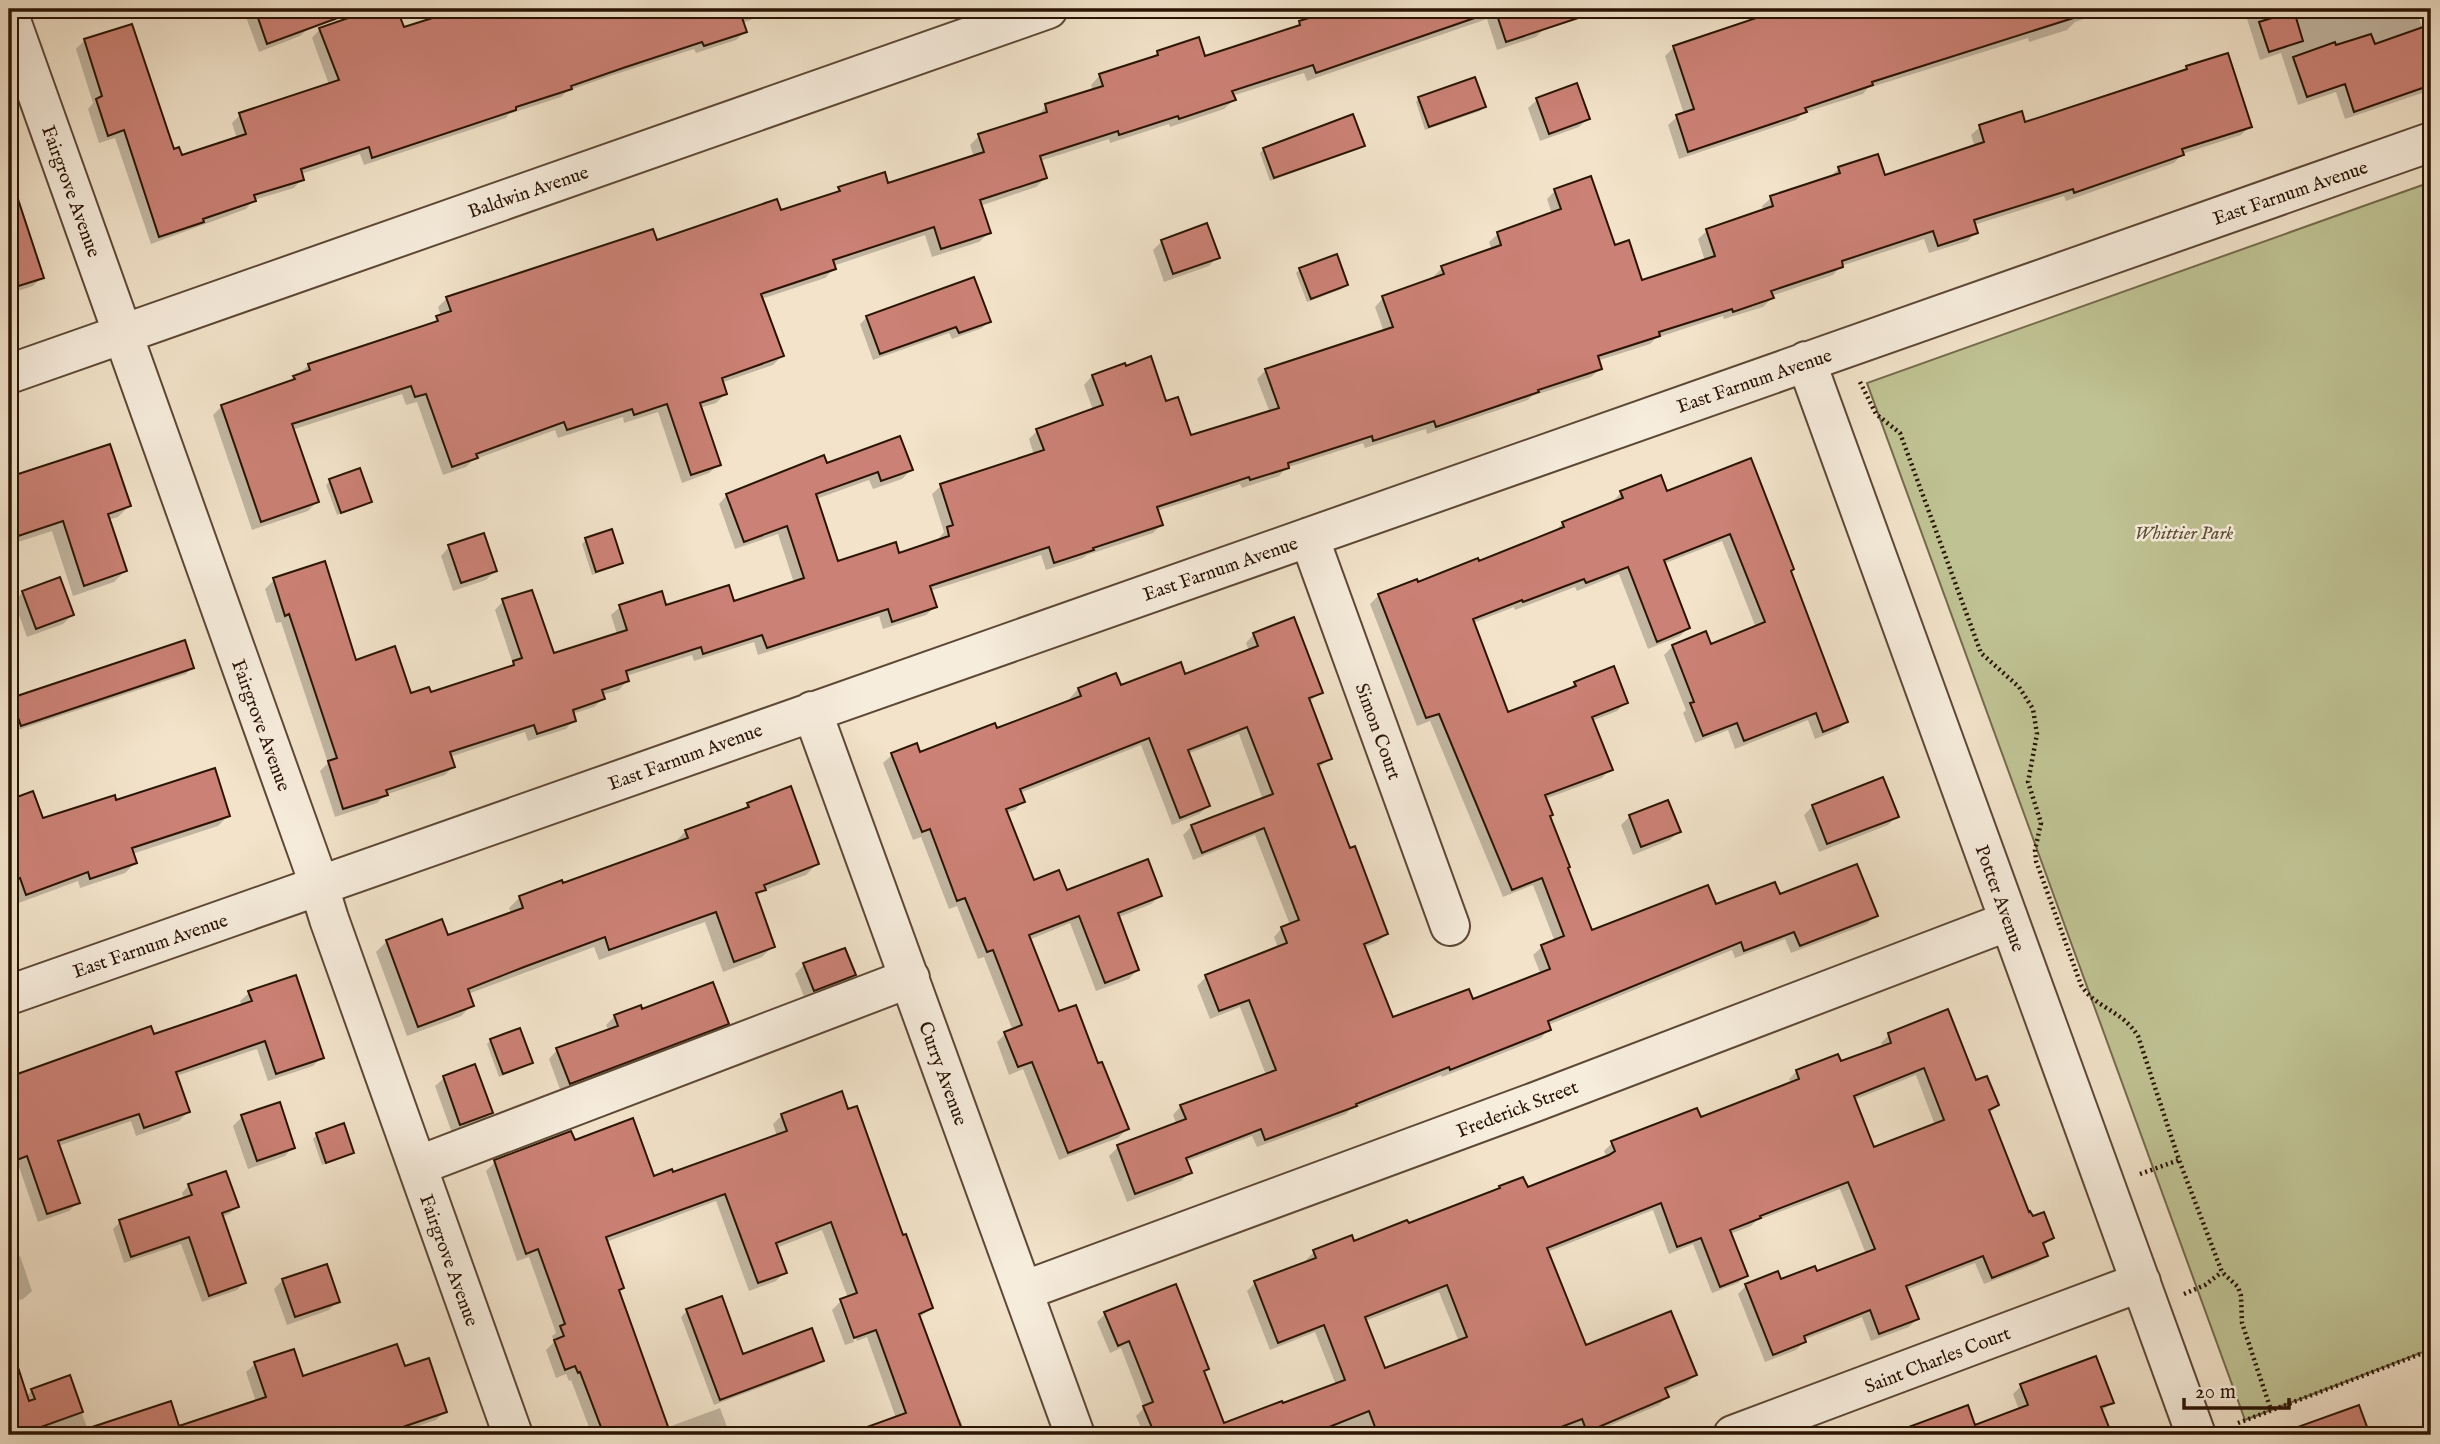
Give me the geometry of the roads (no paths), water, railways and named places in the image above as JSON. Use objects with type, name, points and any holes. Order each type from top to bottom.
[{"type":"street","name":"Baldwin Avenue","points":[[9,374],[1048,9]]},
{"type":"street","name":"Fairgrove Avenue","points":[[9,15],[513,1435]]},
{"type":"street","name":"East Farnum Avenue","points":[[9,995],[2431,142]]},
{"type":"street","name":"Potter Avenue","points":[[1807,361],[2009,921],[2157,1290],[2196,1435]]},
{"type":"street","name":"Simon Court","points":[[1309,537],[1450,926]]},
{"type":"street","name":"Curry Avenue","points":[[812,711],[1075,1435]]},
{"type":"street","name":"Frederick Street","points":[[1023,1291],[1535,1102],[2009,921]]},
{"type":"street","points":[[416,1166],[909,978]]},
{"type":"street","name":"Saint Charles Court","points":[[1733,1435],[2157,1290]]},
{"type":"park label","name":"Whittier Park","points":[[2184,532]]}]
